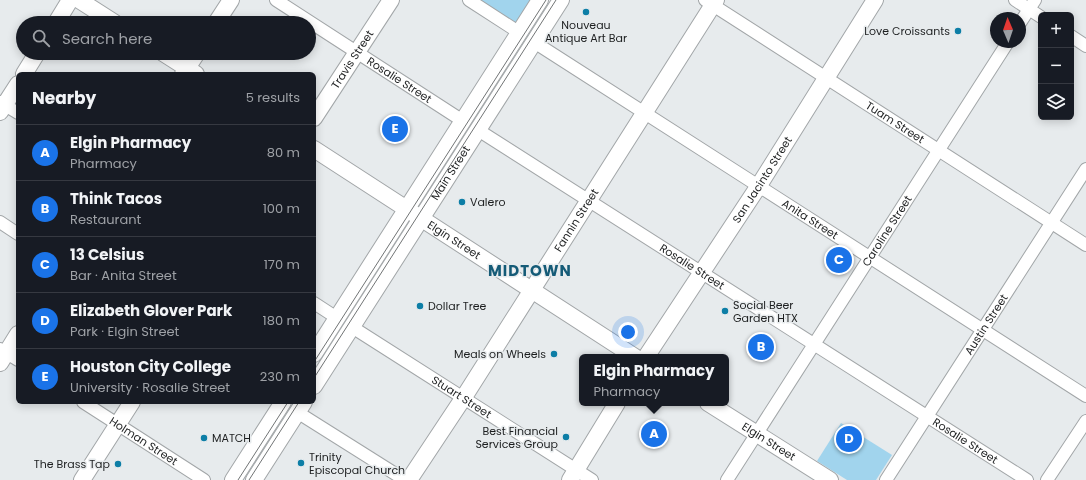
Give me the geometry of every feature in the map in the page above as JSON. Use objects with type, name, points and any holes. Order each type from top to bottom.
[{"type":"main road","points":[[60,16],[70,0]]},
{"type":"main road","points":[[79,0],[104,16]]},
{"type":"main road","points":[[221,16],[231,0]]},
{"type":"main road","name":"Travis Street","points":[[316,115],[391,0]]},
{"type":"main road","name":"Main Street","points":[[316,351],[540,0]]},
{"type":"main road","name":"Main Street","points":[[316,383],[561,0]]},
{"type":"main road","name":"San Jacinto Street","points":[[648,354],[701,271],[758,187],[875,0]]},
{"type":"main road","name":"Fannin Street","points":[[409,480],[464,397],[531,289],[644,114],[711,2]]},
{"type":"main road","points":[[25,72],[33,60]]},
{"type":"main road","points":[[173,60],[189,72],[194,60]]},
{"type":"main road","points":[[6,108],[16,88]]},
{"type":"main road","name":"Elgin Street","points":[[316,150],[630,354]]},
{"type":"main road","points":[[6,356],[16,338]]},
{"type":"main road","points":[[82,480],[131,404]]},
{"type":"main road","points":[[233,480],[282,404]]},
{"type":"main road","points":[[573,475],[616,406]]},
{"type":"main road","name":"Elgin Street","points":[[713,406],[830,480]]},
{"type":"main road","points":[[254,480],[300,407]]},
{"type":"street","name":"Rosalie Street","points":[[276,0],[301,16]]},
{"type":"street","points":[[469,0],[520,33]]},
{"type":"street","points":[[1015,0],[1032,4],[1038,13]]},
{"type":"street","name":"Tuam Street","points":[[711,2],[826,78],[1086,245]]},
{"type":"street","points":[[1026,14],[1032,4]]},
{"type":"street","name":"Rosalie Street","points":[[316,26],[463,121]]},
{"type":"street","points":[[1074,38],[1086,46]]},
{"type":"street","name":"Anita Street","points":[[534,42],[644,114],[1086,396]]},
{"type":"street","name":"Caroline Street","points":[[727,480],[1004,48]]},
{"type":"street","name":"Rosalie Street","points":[[478,130],[587,201],[701,271],[1027,480]]},
{"type":"street","name":"Austin Street","points":[[886,480],[1086,170]]},
{"type":"street","points":[[0,222],[16,233]]},
{"type":"street","points":[[316,304],[337,318]]},
{"type":"street","name":"Stuart Street","points":[[352,327],[464,397],[573,475],[592,480]]},
{"type":"street","name":"Holman Street","points":[[86,404],[204,480]]},
{"type":"street","points":[[300,407],[405,480]]},
{"type":"street","points":[[1047,480],[1086,421]]},
{"type":"shaded area","points":[[475,0],[538,0],[517,24]]},
{"type":"shaded area","points":[[841,423],[892,455],[876,480],[847,480],[817,461]]},
{"type":"tram line","points":[[316,359],[546,0]]},
{"type":"tram line","points":[[316,375],[556,0]]},
{"type":"tram line","points":[[238,480],[287,404]]},
{"type":"tram line","points":[[249,480],[298,404]]},
{"type":"place","name":"Nouveau Antique Art Bar","points":[[586,12]]},
{"type":"place","name":"Love Croissants","points":[[958,31]]},
{"type":"place","name":"Houston City College","points":[[395,129]]},
{"type":"place","name":"Valero","points":[[462,202]]},
{"type":"place","name":"13 Celsius","points":[[839,260]]},
{"type":"place","name":"Dollar Tree","points":[[420,306]]},
{"type":"place","name":"Social Beer Garden HTX","points":[[725,311]]},
{"type":"place","name":"Think Tacos","points":[[761,347]]},
{"type":"place","name":"Meals on Wheels","points":[[554,354]]},
{"type":"place","name":"Elgin Pharmacy","points":[[654,434]]},
{"type":"place","name":"Best Financial Services Group","points":[[566,437]]},
{"type":"place","name":"MATCH","points":[[204,438]]},
{"type":"place","name":"Elizabeth Glover Park","points":[[849,439]]},
{"type":"place","name":"Trinity Episcopal Church","points":[[301,463]]},
{"type":"place","name":"The Brass Tap","points":[[118,464]]},
{"type":"district","name":"MIDTOWN","points":[[530,271]]}]
